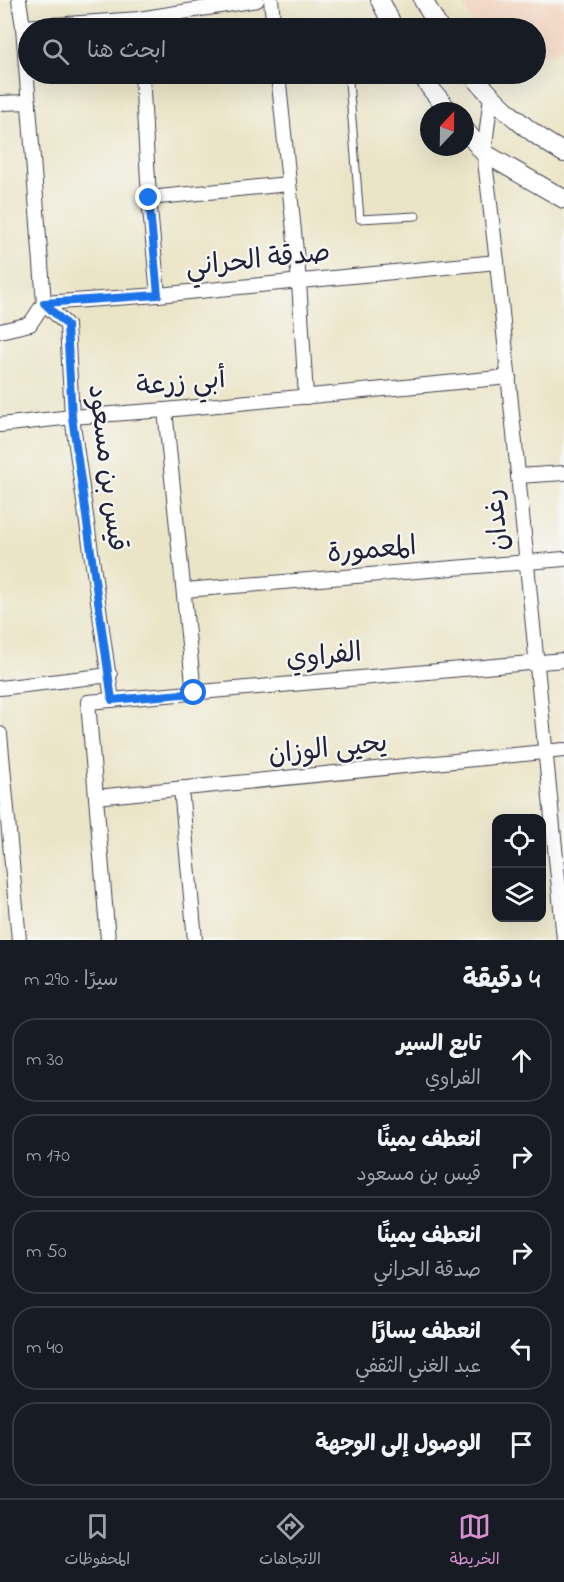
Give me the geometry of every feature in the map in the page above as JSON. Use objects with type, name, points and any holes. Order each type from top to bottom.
[{"type":"street","points":[[19,0],[22,18]]},
{"type":"street","points":[[169,18],[257,0]]},
{"type":"street","points":[[271,0],[273,18]]},
{"type":"street","points":[[380,0],[387,18]]},
{"type":"street","points":[[423,0],[433,18]]},
{"type":"street","points":[[0,331],[30,324],[44,303],[28,84]]},
{"type":"street","points":[[143,84],[149,198],[158,295]]},
{"type":"street","points":[[279,84],[299,281],[306,397]]},
{"type":"street","points":[[428,84],[442,102]]},
{"type":"street","points":[[480,84],[490,96],[538,138],[564,153]]},
{"type":"street","name":"رغدان","points":[[490,96],[484,153],[497,262],[564,939]]},
{"type":"street","points":[[0,103],[29,102]]},
{"type":"street","points":[[474,141],[484,153],[564,199]]},
{"type":"street","points":[[149,198],[288,184]]},
{"type":"street","name":"صدقة الحراني","points":[[44,303],[158,295],[497,262]]},
{"type":"street","name":"قيس بن مسعود","points":[[44,303],[67,325],[72,417],[112,700]]},
{"type":"street","name":"أبي زرعة","points":[[0,425],[508,377]]},
{"type":"street","points":[[165,410],[194,693]]},
{"type":"street","points":[[518,476],[564,473]]},
{"type":"street","name":"المعمورة","points":[[184,590],[564,559]]},
{"type":"street","name":"الفراوي","points":[[96,797],[88,702],[564,660]]},
{"type":"street","points":[[0,688],[110,675]]},
{"type":"street","points":[[0,734],[18,940]]},
{"type":"street","name":"يحيى الوزان","points":[[96,797],[564,750]]},
{"type":"street","points":[[181,788],[195,940]]},
{"type":"street","points":[[96,797],[108,940]]},
{"type":"lane","points":[[349,84],[360,219],[416,216]]},
{"type":"shaded area","points":[[461,0],[564,0],[564,46],[546,55],[546,18],[470,18]]},
{"type":"route","points":[[149,198],[158,295],[44,303],[67,325],[72,417],[112,700],[194,693]]}]
